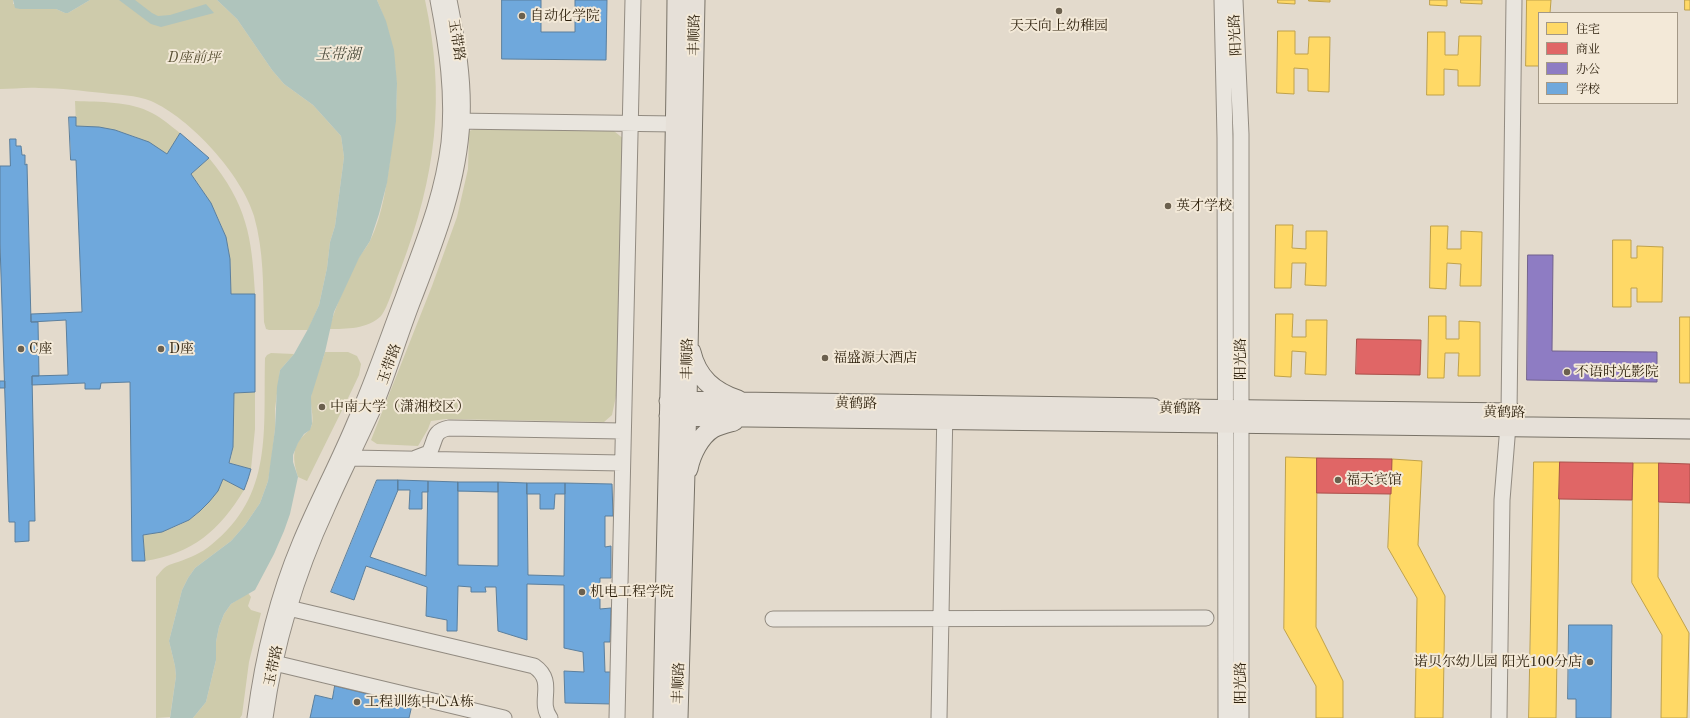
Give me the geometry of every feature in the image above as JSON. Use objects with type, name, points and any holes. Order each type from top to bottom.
[{"type":"main road","points":[[663,718],[678,409],[676,124],[677,0]]},
{"type":"main road","name":"丰顺路","points":[[678,718],[684,490],[678,409],[688,333],[695,0]]},
{"type":"main road","points":[[688,333],[692,356],[698,370],[708,384],[720,393],[760,410]]},
{"type":"main road","name":"黄鹤路","points":[[678,409],[1508,420],[1690,416]]},
{"type":"main road","points":[[684,490],[690,459],[703,437],[712,428],[740,419],[760,410]]},
{"type":"main road","points":[[1508,420],[1690,428]]},
{"type":"street","points":[[438,0],[456,121],[449,141],[437,206],[426,239],[355,424],[299,544],[283,607],[534,666],[539,669],[545,678],[548,711],[542,713],[537,718]]},
{"type":"street","name":"玉带路","points":[[265,718],[269,661],[283,607],[386,378],[442,223],[452,190],[456,121],[462,85],[458,43],[450,0]]},
{"type":"street","points":[[618,718],[622,431],[633,0]]},
{"type":"street","name":"阳光路","points":[[1222,0],[1241,718]]},
{"type":"street","name":"阳光路","points":[[1226,718],[1241,134],[1235,0]]},
{"type":"street","points":[[1499,718],[1502,500],[1508,420],[1514,0]]},
{"type":"street","points":[[456,121],[676,124]]},
{"type":"street","points":[[939,718],[945,412]]},
{"type":"street","points":[[413,458],[429,453],[439,431],[449,428],[622,431]]},
{"type":"street","points":[[433,443],[433,448],[437,456],[447,459]]},
{"type":"street","points":[[351,458],[622,463]]},
{"type":"street","points":[[773,619],[1206,618]]},
{"type":"street","points":[[255,718],[269,661],[504,718]]},
{"type":"green space","name":"D座前坪","points":[[0,0],[13,0],[13,4],[56,9],[68,13],[90,0],[217,0],[237,19],[272,70],[284,84],[313,105],[341,136],[344,157],[335,226],[330,242],[327,268],[319,305],[308,330],[266,329],[264,322],[260,243],[254,216],[248,200],[238,183],[213,150],[182,120],[151,101],[133,96],[55,88],[0,89]]},
{"type":"green space","points":[[377,0],[425,0],[435,70],[436,103],[430,168],[413,234],[384,312],[370,324],[349,328],[329,329],[338,302],[358,259],[370,241],[374,231],[384,198],[388,175],[395,126],[397,90],[394,60],[388,29]]},
{"type":"green space","points":[[75,101],[104,102],[134,106],[156,115],[180,133],[167,154],[145,141],[124,133],[101,128],[76,126]]},
{"type":"green space","points":[[484,126],[609,127],[625,140],[616,396],[612,415],[604,422],[446,419],[431,421],[418,446],[377,444],[371,440],[432,286],[457,217],[468,169],[469,131]]},
{"type":"green space","points":[[209,158],[232,191],[245,222],[252,255],[255,294],[231,294],[230,260],[221,225],[205,193],[191,174]]},
{"type":"green space","points":[[325,352],[348,352],[357,356],[361,364],[359,375],[307,481],[298,477],[294,454],[300,439],[312,426],[312,391]]},
{"type":"green space","points":[[271,353],[294,354],[280,370],[275,409],[275,429],[268,481],[260,503],[245,525],[231,541],[195,568],[182,590],[169,641],[176,676],[170,717],[156,718],[156,577],[168,565],[200,553],[211,545],[231,526],[246,505],[255,483],[261,460],[265,411],[265,358]]},
{"type":"green space","points":[[255,392],[255,429],[251,469],[230,463],[233,447],[234,393]]},
{"type":"green space","points":[[223,479],[244,490],[235,504],[215,528],[191,546],[177,553],[162,558],[145,561],[143,535],[169,529],[181,524],[201,511],[217,491]]},
{"type":"green space","points":[[248,593],[251,597],[248,606],[251,610],[261,613],[249,662],[242,715],[240,718],[193,718],[206,702],[216,660],[216,642],[219,627],[224,614],[231,604]]},
{"type":"water","points":[[13,0],[90,0],[68,13],[65,13],[56,9],[15,8]]},
{"type":"water","points":[[119,0],[135,0],[158,16],[170,15],[206,4],[214,13],[161,27],[151,24]]},
{"type":"water","name":"玉带湖","points":[[217,0],[377,0],[386,21],[394,50],[397,83],[396,121],[387,183],[379,214],[370,241],[359,258],[334,312],[325,352],[311,397],[312,424],[310,430],[304,434],[298,443],[293,455],[293,462],[298,477],[290,514],[284,531],[255,590],[231,604],[224,614],[219,627],[216,642],[216,660],[206,702],[193,718],[170,718],[176,676],[169,641],[182,590],[195,568],[231,541],[245,525],[260,503],[268,481],[275,429],[277,387],[280,370],[294,354],[319,305],[327,268],[330,242],[335,226],[344,157],[341,136],[313,105],[284,84],[272,70],[237,19]]},
{"type":"building: 住宅","points":[[1278,0],[1295,0],[1295,4],[1278,3]]},
{"type":"building: 住宅","points":[[1330,0],[1330,2],[1309,1]]},
{"type":"building: 住宅","points":[[1430,0],[1447,0],[1447,6],[1430,5]]},
{"type":"building: 住宅","points":[[1461,0],[1482,0],[1482,4],[1461,3]]},
{"type":"building: 住宅","points":[[1527,0],[1551,0],[1550,12],[1538,12],[1538,66],[1526,66]]},
{"type":"building: 住宅","points":[[1685,0],[1690,0],[1690,10],[1685,10]]},
{"type":"building: 住宅","points":[[1278,31],[1295,31],[1295,54],[1308,54],[1309,37],[1330,37],[1329,92],[1308,91],[1308,69],[1294,68],[1294,94],[1277,93]]},
{"type":"building: 住宅","points":[[1428,32],[1445,32],[1445,55],[1458,55],[1459,36],[1481,36],[1480,86],[1458,86],[1458,70],[1444,69],[1444,95],[1427,95]]},
{"type":"building: 住宅","points":[[1276,225],[1293,225],[1292,248],[1306,249],[1306,231],[1327,231],[1326,286],[1305,285],[1306,263],[1292,263],[1291,288],[1275,288]]},
{"type":"building: 住宅","points":[[1431,226],[1448,226],[1447,249],[1461,249],[1461,231],[1482,232],[1481,286],[1460,286],[1461,264],[1447,263],[1446,289],[1430,288]]},
{"type":"building: 住宅","points":[[1613,240],[1631,240],[1631,258],[1637,258],[1637,246],[1663,247],[1662,302],[1637,302],[1637,288],[1631,288],[1631,307],[1613,307]]},
{"type":"building: 住宅","points":[[1276,314],[1293,314],[1292,337],[1306,337],[1306,320],[1327,320],[1326,375],[1305,374],[1306,352],[1292,351],[1291,377],[1275,376]]},
{"type":"building: 住宅","points":[[1429,316],[1446,316],[1446,339],[1459,339],[1459,321],[1480,322],[1480,376],[1458,376],[1459,353],[1445,353],[1444,378],[1428,378]]},
{"type":"building: 住宅","points":[[1680,317],[1690,317],[1690,383],[1680,383]]},
{"type":"building: 住宅","points":[[1286,457],[1317,458],[1316,627],[1343,681],[1343,718],[1316,718],[1316,686],[1284,629]]},
{"type":"building: 住宅","points":[[1392,459],[1422,461],[1418,545],[1445,596],[1443,718],[1415,718],[1417,598],[1388,548]]},
{"type":"building: 住宅","points":[[1534,462],[1560,462],[1556,718],[1529,718]]},
{"type":"building: 住宅","points":[[1633,463],[1659,463],[1658,577],[1689,633],[1687,718],[1661,718],[1662,635],[1632,583]]},
{"type":"building: 商业","points":[[1357,339],[1421,340],[1420,375],[1356,374]]},
{"type":"building: 商业","points":[[1317,458],[1392,459],[1391,494],[1317,493]]},
{"type":"building: 商业","points":[[1560,462],[1633,463],[1632,500],[1559,499]]},
{"type":"building: 商业","points":[[1659,463],[1690,464],[1690,503],[1659,502]]},
{"type":"building: 办公","points":[[1528,255],[1553,255],[1552,351],[1657,352],[1657,382],[1527,380]]},
{"type":"building: 学校","name":"自动化学院","points":[[502,0],[541,0],[541,32],[575,32],[575,0],[607,0],[606,60],[502,59]]},
{"type":"building: 学校","name":"D座","points":[[69,117],[76,117],[76,126],[99,127],[115,130],[149,142],[167,154],[180,133],[209,158],[191,174],[211,203],[226,237],[230,259],[231,294],[255,294],[255,392],[234,393],[233,447],[229,463],[251,469],[244,490],[223,479],[218,491],[209,502],[189,520],[162,532],[143,535],[145,561],[132,561],[130,382],[101,383],[100,389],[85,389],[85,383],[32,385],[32,376],[68,375],[66,320],[31,322],[31,314],[82,312],[76,160],[71,160]]},
{"type":"building: 学校","name":"C座","points":[[10,139],[16,139],[16,146],[21,146],[22,155],[25,155],[25,165],[27,164],[31,322],[38,322],[39,376],[32,376],[35,521],[29,521],[29,541],[15,542],[15,522],[9,522],[0,244],[0,166],[10,166]]},
{"type":"building: 学校","points":[[0,381],[5,381],[5,388],[0,388]]},
{"type":"building: 学校","name":"机电工程学院","points":[[377,480],[398,480],[398,490],[370,557],[426,576],[428,481],[458,482],[458,565],[498,566],[498,482],[527,483],[528,575],[564,576],[565,483],[612,484],[613,516],[605,516],[605,547],[611,546],[611,578],[600,578],[600,609],[611,608],[610,642],[604,642],[605,672],[611,672],[612,704],[565,703],[564,671],[584,672],[583,652],[564,648],[564,585],[527,584],[527,640],[498,631],[496,587],[485,587],[486,592],[471,592],[471,587],[458,586],[457,631],[447,631],[447,620],[426,616],[427,587],[366,566],[354,600],[331,592]]},
{"type":"building: 学校","points":[[398,480],[428,481],[428,492],[422,492],[422,509],[409,509],[410,490],[398,490]]},
{"type":"building: 学校","points":[[458,482],[498,482],[498,492],[458,491]]},
{"type":"building: 学校","points":[[527,483],[565,483],[565,494],[555,494],[554,509],[540,509],[540,494],[527,494]]},
{"type":"building: 学校","name":"诺贝尔幼儿园 阳光100分店","points":[[1569,625],[1612,625],[1611,718],[1576,718],[1576,699],[1568,699]]},
{"type":"building: 学校","name":"工程训练中心A栋","points":[[335,686],[412,705],[409,718],[310,718],[315,695],[332,699]]},
{"type":"place","name":"天天向上幼稚园","points":[[1059,11]]},
{"type":"place","name":"自动化学院","points":[[522,16]]},
{"type":"place","name":"英才学校","points":[[1168,206]]},
{"type":"place","name":"C座","points":[[21,349]]},
{"type":"place","name":"D座","points":[[161,349]]},
{"type":"place","name":"福盛源大酒店","points":[[825,358]]},
{"type":"place","name":"不语时光影院","points":[[1567,372]]},
{"type":"place","name":"中南大学（潇湘校区）","points":[[322,407]]},
{"type":"place","name":"福天宾馆","points":[[1338,480]]},
{"type":"place","name":"机电工程学院","points":[[582,592]]},
{"type":"place","name":"诺贝尔幼儿园 阳光100分店","points":[[1590,662]]},
{"type":"place","name":"工程训练中心A栋","points":[[357,702]]}]
